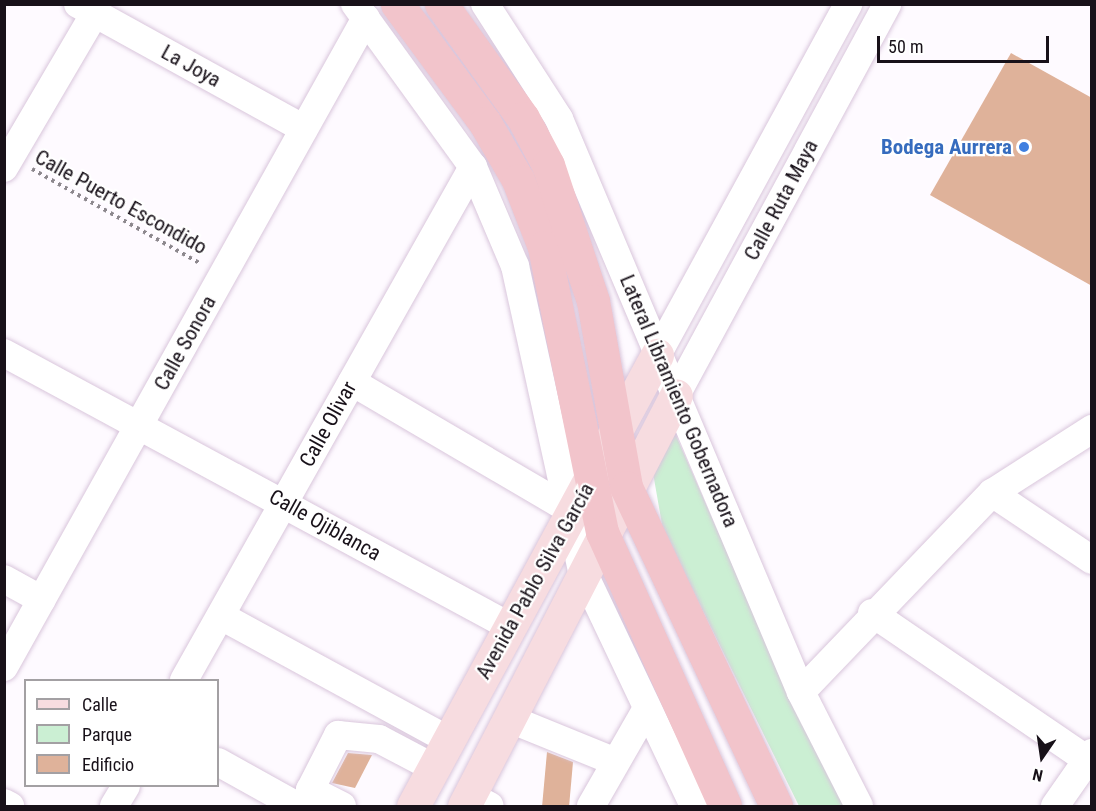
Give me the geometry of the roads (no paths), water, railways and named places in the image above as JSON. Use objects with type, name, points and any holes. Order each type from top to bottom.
[{"type":"highway","points":[[397,4],[485,123],[518,180],[544,247],[602,532],[725,807]]},
{"type":"highway","points":[[441,4],[523,118],[548,165],[593,301],[618,427],[626,487],[776,807]]},
{"type":"main road","name":"Avenida Pablo Silva García","points":[[413,807],[657,356]]},
{"type":"main road","name":"Avenida Pablo Silva García","points":[[475,803],[510,720],[582,570],[676,395]]},
{"type":"street","name":"Lateral Libramiento Gobernadora","points":[[485,4],[559,119],[657,356],[676,395],[801,692],[859,807]]},
{"type":"street","name":"Calle Ruta Maya","points":[[657,356],[849,4]]},
{"type":"street","name":"Calle Ruta Maya","points":[[676,395],[887,4]]},
{"type":"street","name":"La Joya","points":[[86,9],[304,129]]},
{"type":"street","points":[[8,163],[86,9]]},
{"type":"street","points":[[360,11],[472,167],[515,266],[572,511],[582,570],[646,710],[694,807]]},
{"type":"street","name":"Calle Sonora","points":[[4,667],[304,129],[360,11]]},
{"type":"street","name":"Calle Olivar","points":[[185,679],[472,167]]},
{"type":"street","name":"Calle Ojiblanca","points":[[4,353],[509,626]]},
{"type":"street","points":[[352,382],[572,511]]},
{"type":"street","points":[[801,692],[872,613],[992,493],[1092,429]]},
{"type":"street","points":[[992,493],[1092,560]]},
{"type":"street","points":[[4,579],[42,600]]},
{"type":"street","points":[[872,613],[1090,759],[1055,807]]},
{"type":"street","points":[[221,616],[441,754]]},
{"type":"street","points":[[591,807],[646,710]]},
{"type":"street","points":[[510,720],[616,762]]},
{"type":"street","points":[[342,807],[310,790],[338,735],[379,739],[441,754]]},
{"type":"street","points":[[219,763],[297,807]]},
{"type":"street","points":[[114,807],[125,787]]},
{"type":"street","points":[[4,803],[10,807]]},
{"type":"place","name":"Bodega Aurrera","points":[[1024,147]]}]
